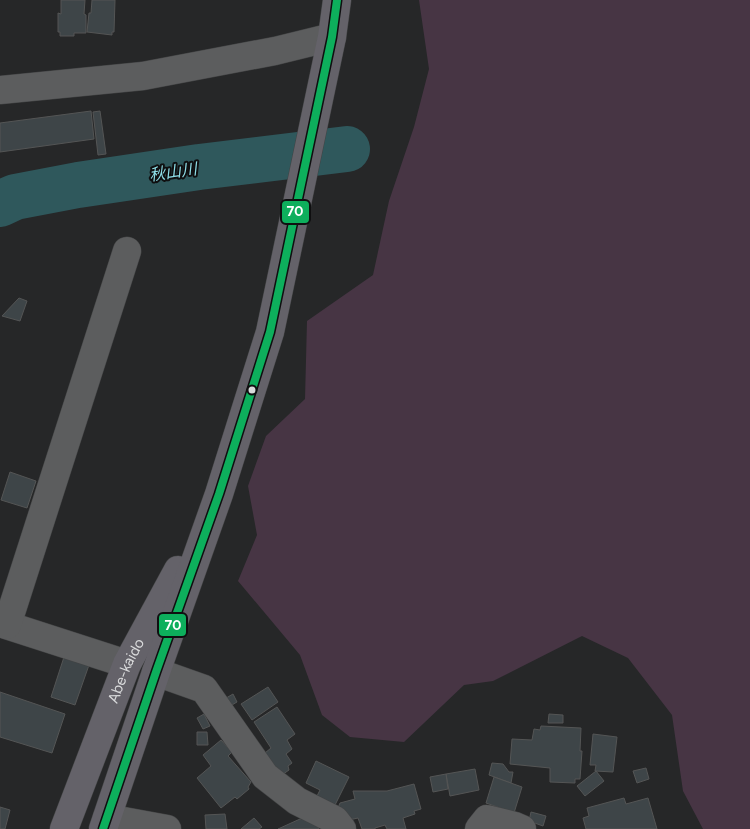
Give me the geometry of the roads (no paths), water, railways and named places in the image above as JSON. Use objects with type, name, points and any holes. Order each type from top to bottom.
[{"type":"main road","name":"Abe-kaido","points":[[105,824],[219,494],[270,332],[332,37],[337,0]]},
{"type":"main road","name":"Abe-kaido","points":[[64,829],[127,664],[219,494]]},
{"type":"street","points":[[0,90],[143,76],[275,51],[332,37]]},
{"type":"street","points":[[127,251],[3,624],[127,664]]},
{"type":"street","points":[[156,672],[204,689],[265,776],[297,801],[335,820],[342,829]]},
{"type":"street","points":[[479,829],[487,819],[517,828]]},
{"type":"street","points":[[105,824],[167,829]]},
{"type":"waterway","name":"秋山川","points":[[0,204],[15,197],[78,185],[199,167],[347,149]]}]
